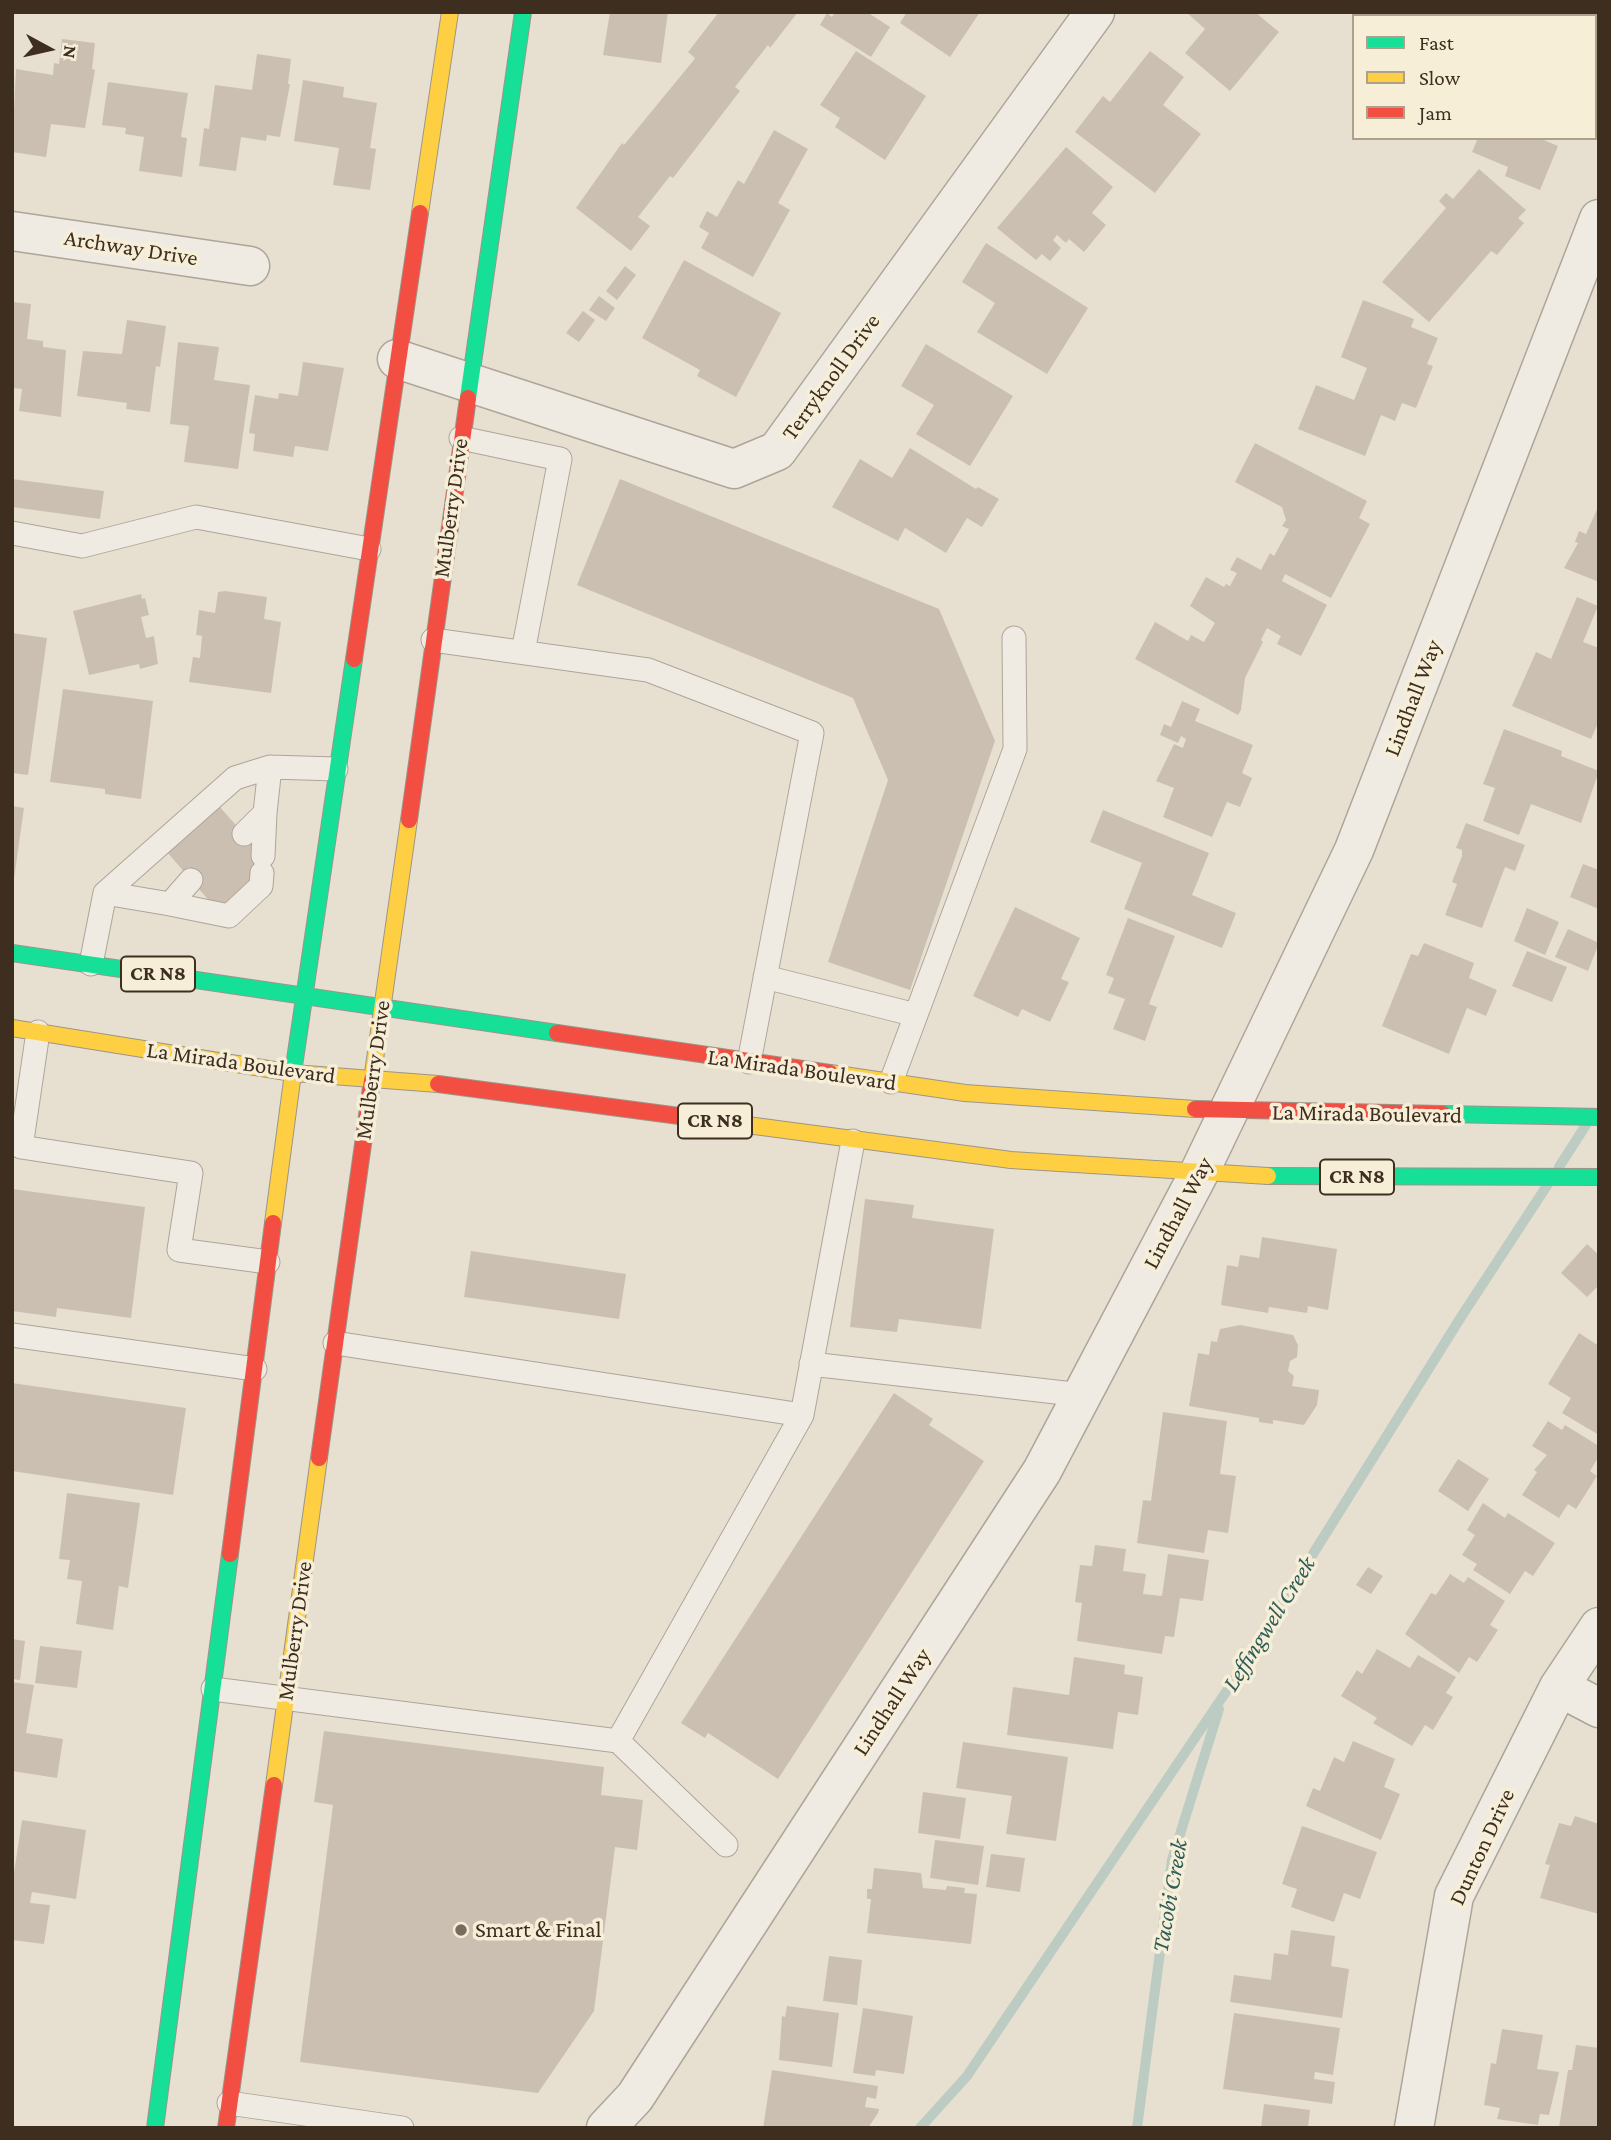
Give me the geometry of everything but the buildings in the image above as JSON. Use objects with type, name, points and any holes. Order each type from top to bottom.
[{"type":"main road","points":[[155,2128],[303,994],[450,12]]},
{"type":"main road","name":"Mulberry Drive","points":[[226,2128],[461,438],[523,12]]},
{"type":"main road","name":"La Mirada Boulevard","points":[[12,953],[965,1093],[1230,1111],[1599,1117]]},
{"type":"main road","name":"La Mirada Boulevard","points":[[12,1028],[293,1073],[449,1085],[1011,1160],[1198,1175],[1599,1177]]},
{"type":"street","name":"Terryknoll Drive","points":[[397,359],[734,469],[777,451],[1095,12]]},
{"type":"street","name":"Lindhall Way","points":[[606,2128],[635,2097],[1042,1471],[1198,1175],[1354,850],[1599,219]]},
{"type":"street","name":"Archway Drive","points":[[12,230],[250,266]]},
{"type":"street","name":"Dunton Drive","points":[[1414,2128],[1454,1896],[1559,1687],[1599,1627]]},
{"type":"street","points":[[1559,1687],[1599,1708]]},
{"type":"lane","points":[[461,438],[560,459],[523,652]]},
{"type":"lane","points":[[12,533],[82,546],[196,517],[369,549]]},
{"type":"lane","points":[[891,1082],[1015,749],[1014,638]]},
{"type":"lane","points":[[433,640],[648,670],[811,733],[749,1062]]},
{"type":"lane","points":[[105,892],[229,916],[261,886],[270,766]]},
{"type":"lane","points":[[91,964],[105,892],[235,778],[270,766],[336,769]]},
{"type":"lane","points":[[244,834],[265,813]]},
{"type":"lane","points":[[170,904],[191,880]]},
{"type":"lane","points":[[765,977],[916,1015]]},
{"type":"lane","points":[[38,1032],[21,1147],[191,1173],[179,1250],[268,1262]]},
{"type":"lane","points":[[618,1741],[802,1415],[853,1141]]},
{"type":"lane","points":[[12,1335],[255,1369]]},
{"type":"lane","points":[[335,1343],[802,1415]]},
{"type":"lane","points":[[811,1364],[1082,1395]]},
{"type":"lane","points":[[213,1689],[618,1741],[726,1845]]},
{"type":"lane","points":[[229,2103],[402,2128]]},
{"type":"waterway","name":"Leffingwell Creek","points":[[1559,1167],[1586,1125]]},
{"type":"waterway","name":"Leffingwell Creek","points":[[920,2128],[967,2076],[1238,1674],[1461,1317],[1548,1184]]},
{"type":"waterway","name":"Tacobi Creek","points":[[1137,2128],[1172,1860],[1219,1709]]},
{"type":"traffic: fast","points":[[468,398],[523,12]]},
{"type":"traffic: fast","points":[[293,1073],[354,659]]},
{"type":"traffic: fast","points":[[12,953],[557,1033]]},
{"type":"traffic: fast","points":[[1443,1114],[1599,1117]]},
{"type":"traffic: fast","points":[[1268,1176],[1599,1177]]},
{"type":"traffic: fast","points":[[155,2128],[230,1554]]},
{"type":"traffic: slow","points":[[420,213],[450,12]]},
{"type":"traffic: slow","points":[[372,1080],[409,820]]},
{"type":"traffic: slow","points":[[12,1028],[293,1073],[438,1084]]},
{"type":"traffic: slow","points":[[273,1223],[293,1073]]},
{"type":"traffic: slow","points":[[830,1073],[965,1093],[1195,1109]]},
{"type":"traffic: slow","points":[[717,1121],[1011,1160],[1268,1176]]},
{"type":"traffic: slow","points":[[274,1785],[319,1458]]},
{"type":"traffic: jam","points":[[354,659],[420,213]]},
{"type":"traffic: jam","points":[[409,820],[468,398]]},
{"type":"traffic: jam","points":[[557,1033],[830,1073]]},
{"type":"traffic: jam","points":[[319,1458],[372,1080]]},
{"type":"traffic: jam","points":[[438,1084],[717,1121]]},
{"type":"traffic: jam","points":[[1195,1109],[1443,1114]]},
{"type":"traffic: jam","points":[[230,1554],[273,1223]]},
{"type":"traffic: jam","points":[[226,2128],[274,1785]]},
{"type":"place","name":"Smart & Final","points":[[461,1930]]}]
